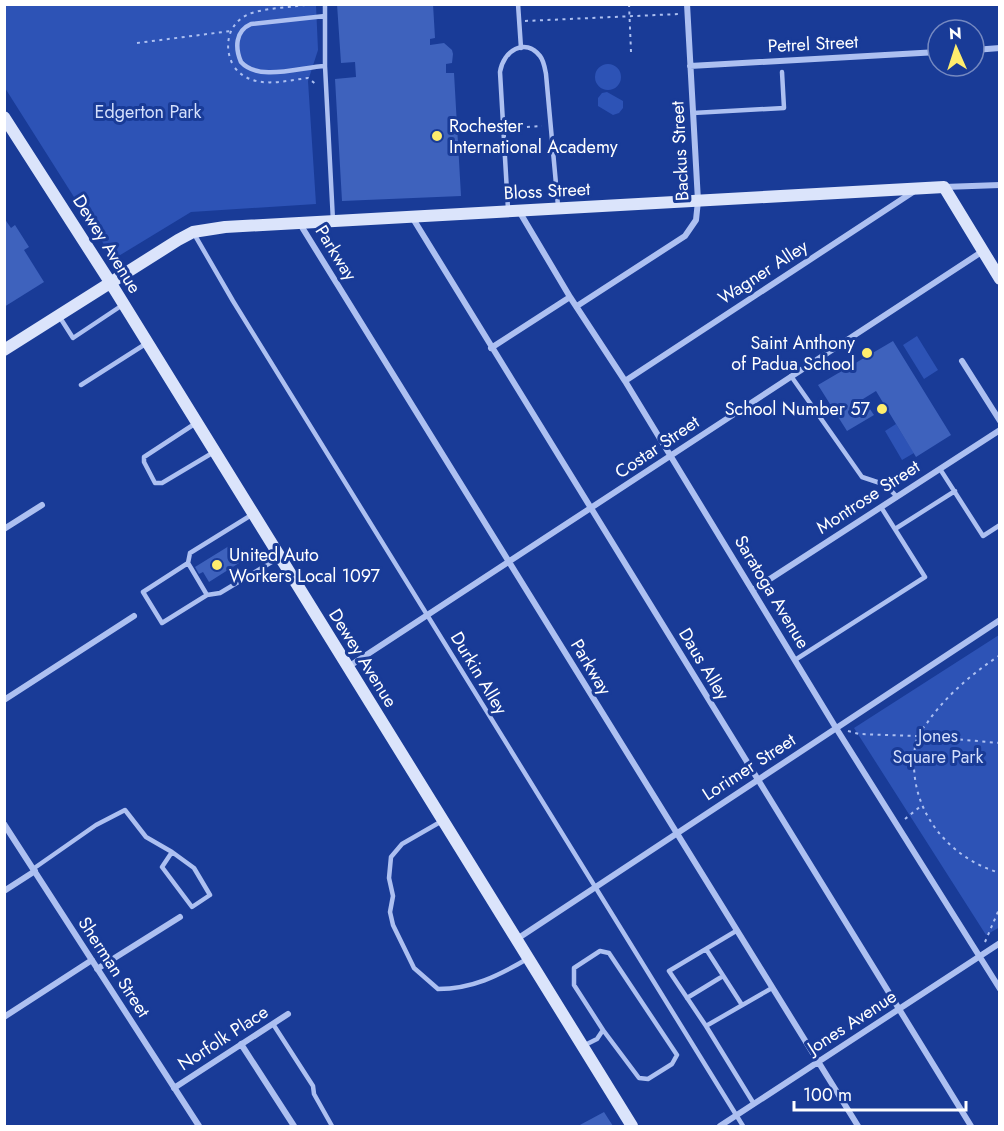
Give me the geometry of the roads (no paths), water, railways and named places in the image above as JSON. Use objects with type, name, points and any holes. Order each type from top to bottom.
[{"type":"street","name":"Backus Street","points":[[577,306],[685,236],[696,220],[698,201],[687,4]]},
{"type":"street","name":"Petrel Street","points":[[690,66],[926,53]]},
{"type":"street","name":"Dewey Avenue","points":[[4,117],[111,282],[632,1126]]},
{"type":"street","name":"Bloss Street","points":[[4,350],[194,232],[225,227],[999,185]]},
{"type":"street","points":[[944,187],[999,279]]},
{"type":"street","name":"Wagner Alley","points":[[625,381],[917,189]]},
{"type":"street","name":"Saratoga Avenue","points":[[513,211],[625,381],[999,989]]},
{"type":"street","name":"Daus Alley","points":[[411,217],[970,1126]]},
{"type":"street","name":"Parkway","points":[[299,223],[858,1126]]},
{"type":"street","name":"Costar Street","points":[[347,667],[983,251]]},
{"type":"street","points":[[491,348],[570,297]]},
{"type":"street","points":[[962,361],[999,421]]},
{"type":"street","name":"Montrose Street","points":[[753,590],[999,430]]},
{"type":"street","points":[[4,529],[42,505]]},
{"type":"street","points":[[4,700],[134,616]]},
{"type":"street","name":"Lorimer Street","points":[[516,939],[999,620]]},
{"type":"street","name":"Sherman Street","points":[[4,824],[199,1126]]},
{"type":"street","points":[[4,891],[34,870]]},
{"type":"street","points":[[97,969],[180,917]]},
{"type":"street","name":"Jones Avenue","points":[[720,1126],[999,943]]},
{"type":"street","points":[[4,1017],[92,960]]},
{"type":"street","name":"Norfolk Place","points":[[174,1088],[288,1014]]},
{"type":"street","points":[[241,1044],[294,1126]]},
{"type":"lane","points":[[325,4],[333,221]]},
{"type":"lane","points":[[518,4],[521,48]]},
{"type":"lane","points":[[325,16],[251,24],[241,31],[237,46],[241,62],[255,72],[326,66]]},
{"type":"lane","points":[[513,211],[503,128],[501,64],[509,52],[521,48],[534,51],[543,60],[558,208]]},
{"type":"lane","points":[[693,113],[784,108],[782,72]]},
{"type":"lane","name":"Durkin Alley","points":[[194,232],[240,312],[743,1126]]},
{"type":"lane","points":[[58,316],[73,338],[124,304]]},
{"type":"lane","points":[[81,385],[147,342]]},
{"type":"lane","points":[[791,376],[862,477],[886,485],[897,497]]},
{"type":"lane","points":[[196,423],[144,457],[144,462],[155,483],[162,483],[214,452]]},
{"type":"lane","points":[[940,469],[983,536],[999,525]]},
{"type":"lane","points":[[895,529],[955,491]]},
{"type":"lane","points":[[795,660],[925,577],[881,507]]},
{"type":"lane","points":[[207,595],[188,563],[190,553],[253,514]]},
{"type":"lane","points":[[188,563],[143,592],[162,623],[207,595],[220,593],[280,557]]},
{"type":"lane","points":[[34,870],[96,825],[125,810],[146,837],[172,852],[194,868],[210,895],[192,907],[162,867],[172,852]]},
{"type":"lane","points":[[442,821],[402,844],[391,857],[389,878],[393,896],[390,912],[393,925],[414,968],[438,989],[453,989],[471,986],[496,977],[528,958]]},
{"type":"lane","points":[[736,931],[669,971],[754,1104]]},
{"type":"lane","points":[[706,949],[742,1005]]},
{"type":"lane","points":[[600,951],[609,953],[677,1055],[672,1064],[648,1079],[639,1078],[603,1030],[574,985],[574,969],[600,951]]},
{"type":"lane","points":[[687,998],[723,976]]},
{"type":"lane","points":[[706,1026],[772,988]]},
{"type":"lane","points":[[273,1024],[313,1086],[314,1094],[332,1126]]},
{"type":"lane","points":[[582,1047],[597,1039],[603,1030]]},
{"type":"place","name":"Rochester International Academy","points":[[437,136]]},
{"type":"place","name":"Saint Anthony of Padua School","points":[[867,353]]},
{"type":"place","name":"School Number 57","points":[[882,409]]},
{"type":"place","name":"United Auto Workers Local 1097","points":[[217,565]]},
{"type":"park label","name":"Edgerton Park","points":[[148,112]]},
{"type":"park label","name":"Jones Square Park","points":[[938,746]]}]
